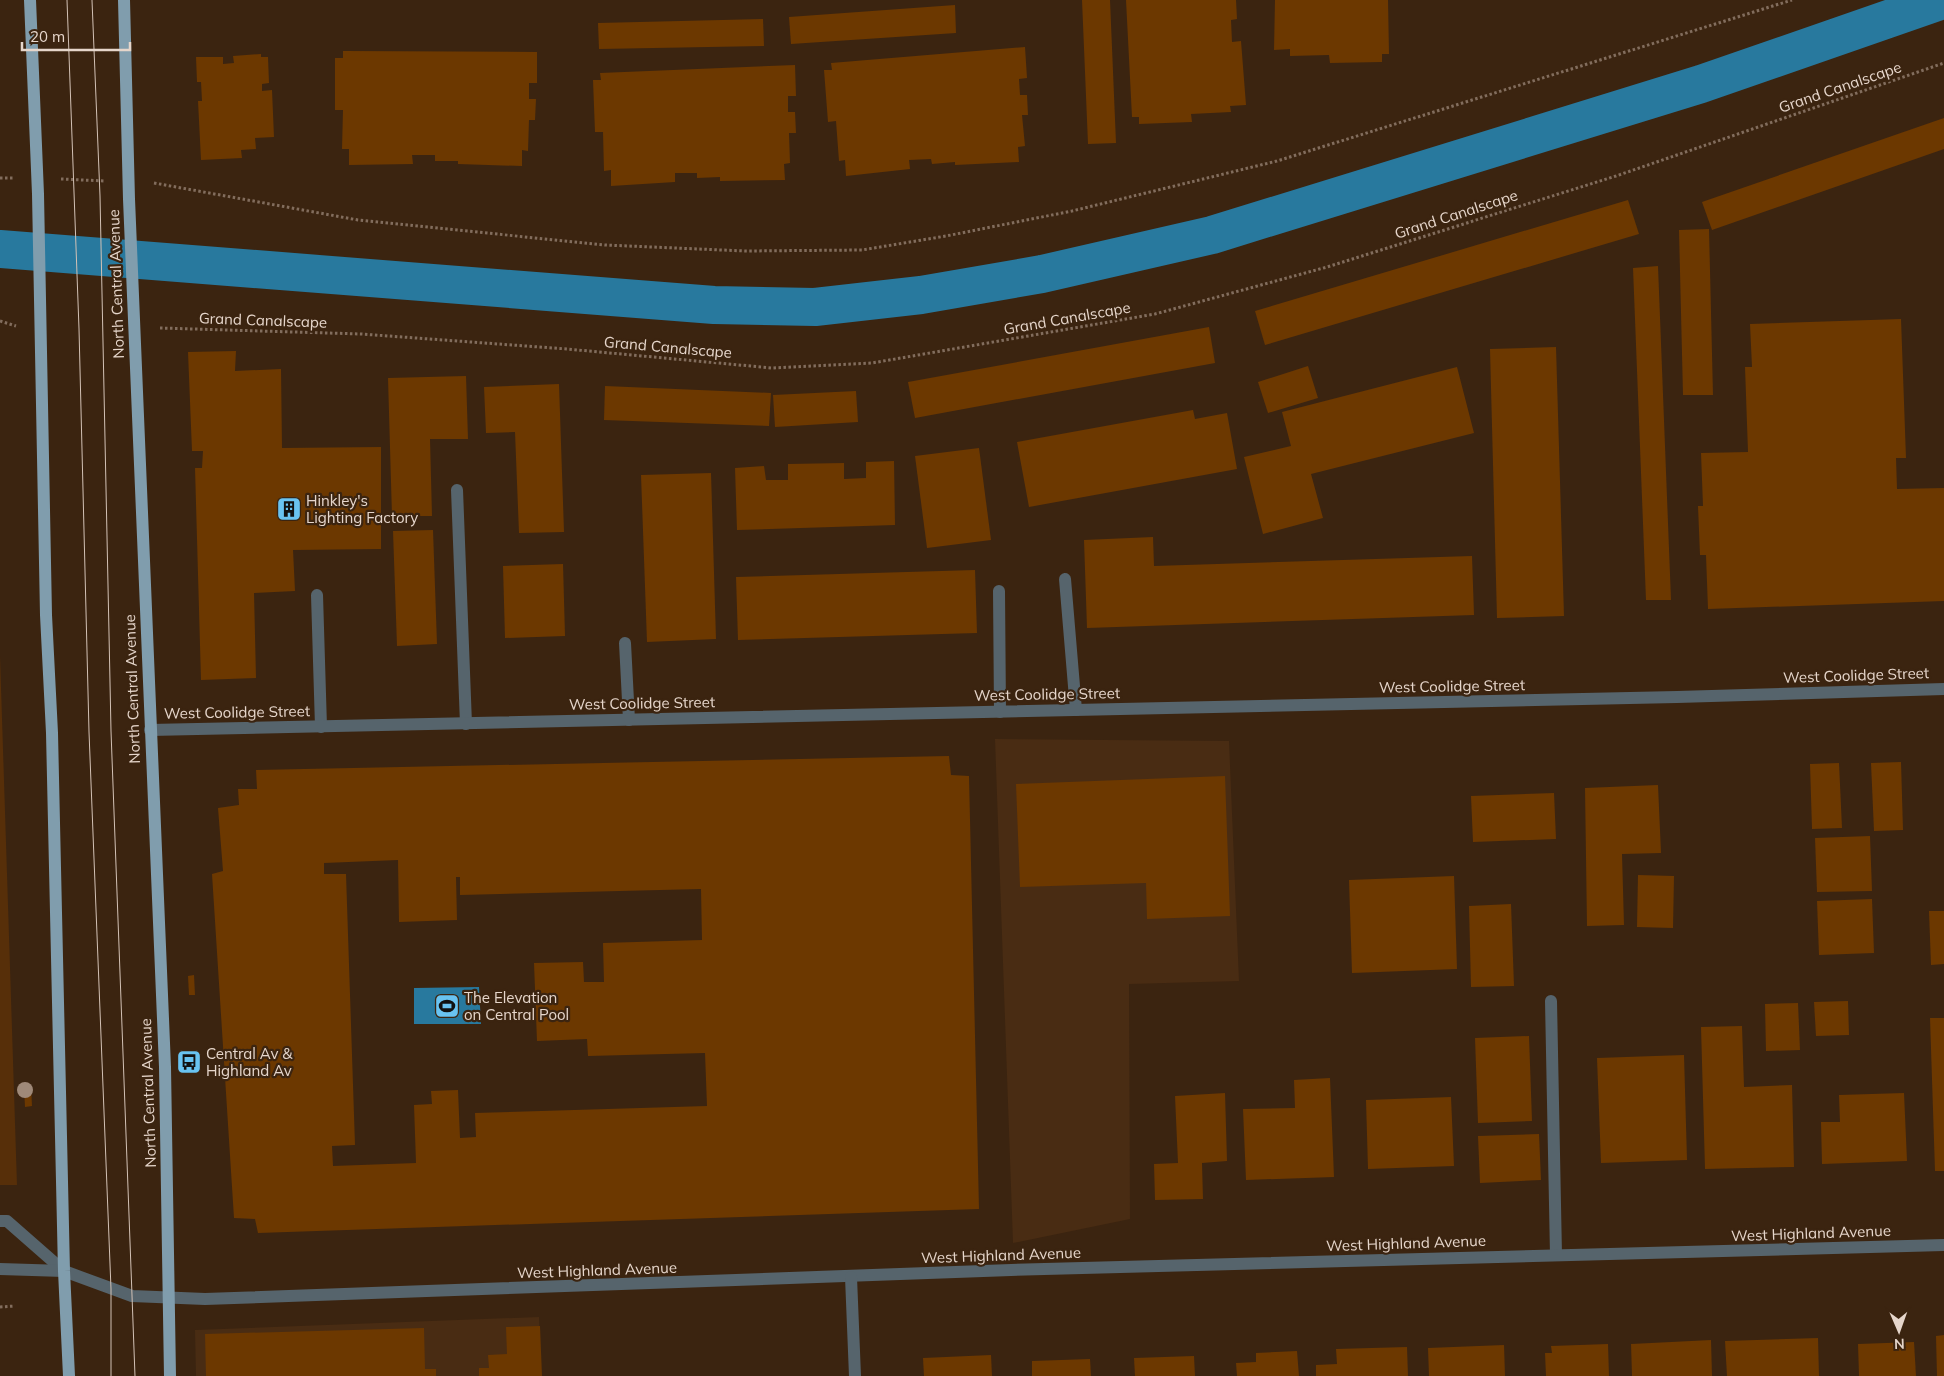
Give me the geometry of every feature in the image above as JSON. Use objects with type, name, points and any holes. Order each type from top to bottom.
[{"type":"main road","points":[[30,0],[38,179],[45,595],[52,734],[64,1271],[69,1376]]},
{"type":"main road","name":"North Central Avenue","points":[[124,0],[128,199],[165,1067],[170,1376]]},
{"type":"street","points":[[457,490],[466,724]]},
{"type":"street","points":[[1065,578],[1076,710]]},
{"type":"street","points":[[999,591],[1000,712]]},
{"type":"street","points":[[317,594],[321,727]]},
{"type":"street","points":[[625,643],[629,720]]},
{"type":"street","name":"West Coolidge Street","points":[[150,730],[1667,698],[1944,689]]},
{"type":"street","points":[[1551,1001],[1556,1256]]},
{"type":"street","points":[[0,1221],[7,1221],[64,1271]]},
{"type":"street","name":"West Highland Avenue","points":[[64,1271],[132,1296],[169,1298],[420,1293],[1002,1270],[1944,1245]]},
{"type":"street","points":[[0,1269],[64,1271]]},
{"type":"street","points":[[851,1277],[855,1376]]},
{"type":"path","points":[[38,179],[153,183],[358,220],[605,245],[745,251],[862,250],[946,236],[1072,211],[1277,161],[1792,0]]},
{"type":"path","name":"Grand Canalscape","points":[[157,328],[361,334],[567,349],[772,368],[872,363],[1156,314],[1327,267],[1616,176],[1944,63]]},
{"type":"path","points":[[0,321],[23,328]]},
{"type":"path","points":[[0,1307],[15,1306]]},
{"type":"shaded area","points":[[0,656],[17,1185],[0,1185]]},
{"type":"shaded area","points":[[995,739],[1229,741],[1239,981],[1129,984],[1130,1219],[1013,1243]]},
{"type":"shaded area","points":[[539,1317],[541,1376],[196,1376],[195,1330]]},
{"type":"water","name":"The Elevation on Central Pool","points":[[479,987],[481,1024],[414,1024],[414,988]]},
{"type":"building","points":[[1082,0],[1110,0],[1116,143],[1088,144]]},
{"type":"building","points":[[1126,0],[1236,0],[1237,19],[1231,20],[1232,42],[1241,41],[1246,105],[1230,106],[1231,112],[1191,114],[1192,122],[1139,124],[1139,117],[1132,117]]},
{"type":"building","points":[[1275,0],[1388,0],[1389,54],[1382,54],[1382,62],[1330,63],[1329,55],[1290,56],[1290,49],[1274,50]]},
{"type":"building","points":[[955,5],[956,33],[791,44],[789,17]]},
{"type":"building","points":[[763,19],[764,46],[599,49],[598,23]]},
{"type":"building","points":[[1025,47],[1027,78],[1019,79],[1020,95],[1027,95],[1028,115],[1022,115],[1025,146],[1018,147],[1019,162],[955,165],[955,162],[932,164],[931,159],[909,160],[910,169],[846,176],[845,160],[839,161],[836,121],[828,122],[824,70],[832,70],[831,63]]},
{"type":"building","points":[[343,51],[537,52],[537,83],[529,83],[529,99],[536,99],[535,120],[529,120],[528,151],[522,150],[522,166],[458,164],[458,161],[435,161],[435,155],[412,155],[413,164],[349,165],[349,149],[342,149],[343,110],[335,110],[335,58],[343,58]]},
{"type":"building","points":[[261,54],[261,57],[268,57],[269,83],[262,84],[262,91],[272,90],[274,137],[255,138],[256,149],[241,150],[242,158],[201,160],[198,101],[202,101],[201,82],[197,82],[196,57],[223,57],[223,64],[234,63],[233,56]]},
{"type":"building","points":[[795,65],[796,96],[788,96],[788,112],[795,112],[796,133],[789,133],[790,163],[784,164],[785,180],[720,181],[720,177],[697,178],[697,173],[675,173],[675,182],[611,186],[611,170],[604,171],[603,132],[595,132],[593,80],[601,80],[600,73]]},
{"type":"building","points":[[1944,118],[1944,149],[1712,230],[1702,202]]},
{"type":"building","points":[[1628,200],[1639,234],[1265,345],[1255,311]]},
{"type":"building","points":[[1709,229],[1713,395],[1683,395],[1679,230]]},
{"type":"building","points":[[1658,266],[1671,600],[1646,600],[1633,268]]},
{"type":"building","points":[[1901,319],[1906,458],[1896,458],[1897,489],[1944,488],[1944,601],[1708,609],[1706,555],[1700,555],[1698,506],[1703,506],[1701,453],[1748,452],[1745,367],[1752,367],[1750,324]]},
{"type":"building","points":[[1209,327],[1215,363],[915,418],[908,382]]},
{"type":"building","points":[[1556,347],[1564,616],[1497,618],[1490,349]]},
{"type":"building","name":"Hinkley's Lighting Factory","points":[[236,351],[235,371],[281,369],[282,448],[381,447],[381,549],[293,550],[295,591],[254,593],[256,678],[201,680],[195,468],[202,468],[203,451],[192,451],[188,352]]},
{"type":"building","points":[[1308,366],[1318,398],[1268,413],[1258,382]]},
{"type":"building","points":[[1457,367],[1474,433],[1311,474],[1323,518],[1263,534],[1244,457],[1291,446],[1282,412]]},
{"type":"building","points":[[466,376],[468,439],[430,439],[432,516],[392,516],[388,378]]},
{"type":"building","points":[[559,384],[564,532],[519,533],[515,432],[486,433],[484,387]]},
{"type":"building","points":[[605,386],[771,393],[769,426],[604,420]]},
{"type":"building","points":[[856,391],[858,422],[775,427],[773,395]]},
{"type":"building","points":[[1193,410],[1195,419],[1227,413],[1237,469],[1029,507],[1017,442]]},
{"type":"building","points":[[979,448],[991,540],[927,548],[915,456]]},
{"type":"building","points":[[894,461],[895,525],[737,530],[735,468],[764,466],[766,480],[788,480],[788,464],[844,463],[844,479],[866,478],[866,462]]},
{"type":"building","points":[[711,473],[716,639],[647,642],[641,475]]},
{"type":"building","points":[[433,530],[437,644],[397,646],[393,531]]},
{"type":"building","points":[[1153,537],[1154,566],[1472,556],[1474,615],[1087,628],[1084,540]]},
{"type":"building","points":[[563,564],[565,636],[505,638],[503,566]]},
{"type":"building","points":[[975,570],[977,633],[738,640],[736,577]]},
{"type":"building","points":[[949,756],[951,775],[969,776],[979,1209],[258,1233],[255,1219],[234,1218],[212,874],[223,871],[218,808],[239,805],[238,789],[257,789],[256,770]],"holes":[[[398,860],[399,922],[457,920],[456,877],[460,877],[460,895],[701,889],[702,940],[603,943],[604,982],[584,982],[583,962],[534,963],[537,1041],[587,1039],[588,1056],[705,1053],[707,1106],[475,1113],[476,1137],[460,1138],[458,1090],[431,1091],[432,1104],[414,1105],[416,1163],[333,1166],[332,1146],[355,1145],[346,874],[324,874],[324,863]]]},
{"type":"building","points":[[1901,762],[1903,830],[1874,831],[1871,763]]},
{"type":"building","points":[[1839,763],[1842,828],[1812,829],[1810,764]]},
{"type":"building","points":[[1225,776],[1230,916],[1147,919],[1146,883],[1020,887],[1016,784]]},
{"type":"building","points":[[1658,785],[1661,853],[1622,854],[1624,925],[1587,926],[1585,788]]},
{"type":"building","points":[[1554,793],[1556,839],[1473,842],[1471,796]]},
{"type":"building","points":[[1870,836],[1872,891],[1817,892],[1815,838]]},
{"type":"building","points":[[1638,875],[1674,876],[1673,928],[1637,927]]},
{"type":"building","points":[[1454,876],[1457,969],[1352,973],[1349,880]]},
{"type":"building","points":[[1872,899],[1874,953],[1819,955],[1817,901]]},
{"type":"building","points":[[1511,904],[1514,986],[1471,987],[1469,906]]},
{"type":"building","points":[[1929,911],[1944,911],[1944,964],[1931,965]]},
{"type":"building","points":[[194,975],[195,995],[189,995],[188,976]]},
{"type":"building","points":[[1848,1001],[1849,1035],[1816,1036],[1814,1002]]},
{"type":"building","points":[[1798,1003],[1800,1050],[1766,1051],[1765,1004]]},
{"type":"building","points":[[1930,1018],[1944,1018],[1944,1171],[1935,1171]]},
{"type":"building","points":[[1742,1026],[1744,1087],[1792,1085],[1794,1167],[1705,1169],[1701,1027]]},
{"type":"building","points":[[1529,1036],[1532,1121],[1478,1123],[1475,1038]]},
{"type":"building","points":[[1684,1055],[1687,1160],[1601,1163],[1597,1058]]},
{"type":"building","points":[[1330,1078],[1334,1177],[1246,1180],[1243,1109],[1295,1108],[1294,1080]]},
{"type":"building","points":[[31,1086],[32,1106],[25,1107],[24,1087]]},
{"type":"building","points":[[1225,1093],[1227,1161],[1202,1163],[1203,1199],[1155,1200],[1154,1164],[1178,1163],[1175,1096]]},
{"type":"building","points":[[1904,1093],[1907,1161],[1822,1164],[1821,1122],[1840,1122],[1839,1095]]},
{"type":"building","points":[[1451,1097],[1454,1166],[1368,1169],[1366,1100]]},
{"type":"building","points":[[1539,1134],[1541,1180],[1480,1183],[1478,1136]]},
{"type":"building","points":[[540,1326],[542,1376],[479,1376],[479,1368],[489,1368],[488,1355],[507,1354],[506,1327]]},
{"type":"building","points":[[424,1328],[425,1369],[436,1369],[436,1376],[206,1376],[205,1334]]},
{"type":"building","points":[[1944,1335],[1944,1376],[1937,1376],[1936,1336]]},
{"type":"building","points":[[1818,1338],[1819,1376],[1727,1376],[1725,1341]]},
{"type":"building","points":[[1711,1340],[1712,1376],[1632,1376],[1631,1344]]},
{"type":"building","points":[[1914,1342],[1916,1376],[1859,1376],[1858,1344]]},
{"type":"building","points":[[1608,1344],[1609,1376],[1546,1376],[1545,1353],[1552,1353],[1551,1346]]},
{"type":"building","points":[[1504,1345],[1505,1376],[1429,1376],[1428,1348]]},
{"type":"building","points":[[1407,1347],[1408,1376],[1316,1376],[1316,1365],[1337,1364],[1336,1349]]},
{"type":"building","points":[[1297,1351],[1299,1376],[1237,1376],[1236,1363],[1256,1362],[1256,1353]]},
{"type":"building","points":[[991,1355],[992,1376],[924,1376],[923,1358]]},
{"type":"building","points":[[1194,1356],[1195,1376],[1135,1376],[1134,1358]]},
{"type":"building","points":[[1090,1359],[1091,1376],[1032,1376],[1032,1361]]},
{"type":"waterway","points":[[0,249],[714,305],[815,307],[921,295],[1042,274],[1212,235],[1701,84],[1943,0]]},
{"type":"tram line","points":[[67,0],[79,329],[89,732],[111,1289],[111,1376]]},
{"type":"tram line","points":[[92,0],[100,196],[111,731],[135,1376]]},
{"type":"place","name":"Hinkley's Lighting Factory","points":[[289,509]]},
{"type":"place","name":"The Elevation on Central Pool","points":[[447,1006]]},
{"type":"place","name":"Central Av & Highland Av","points":[[189,1062]]}]
